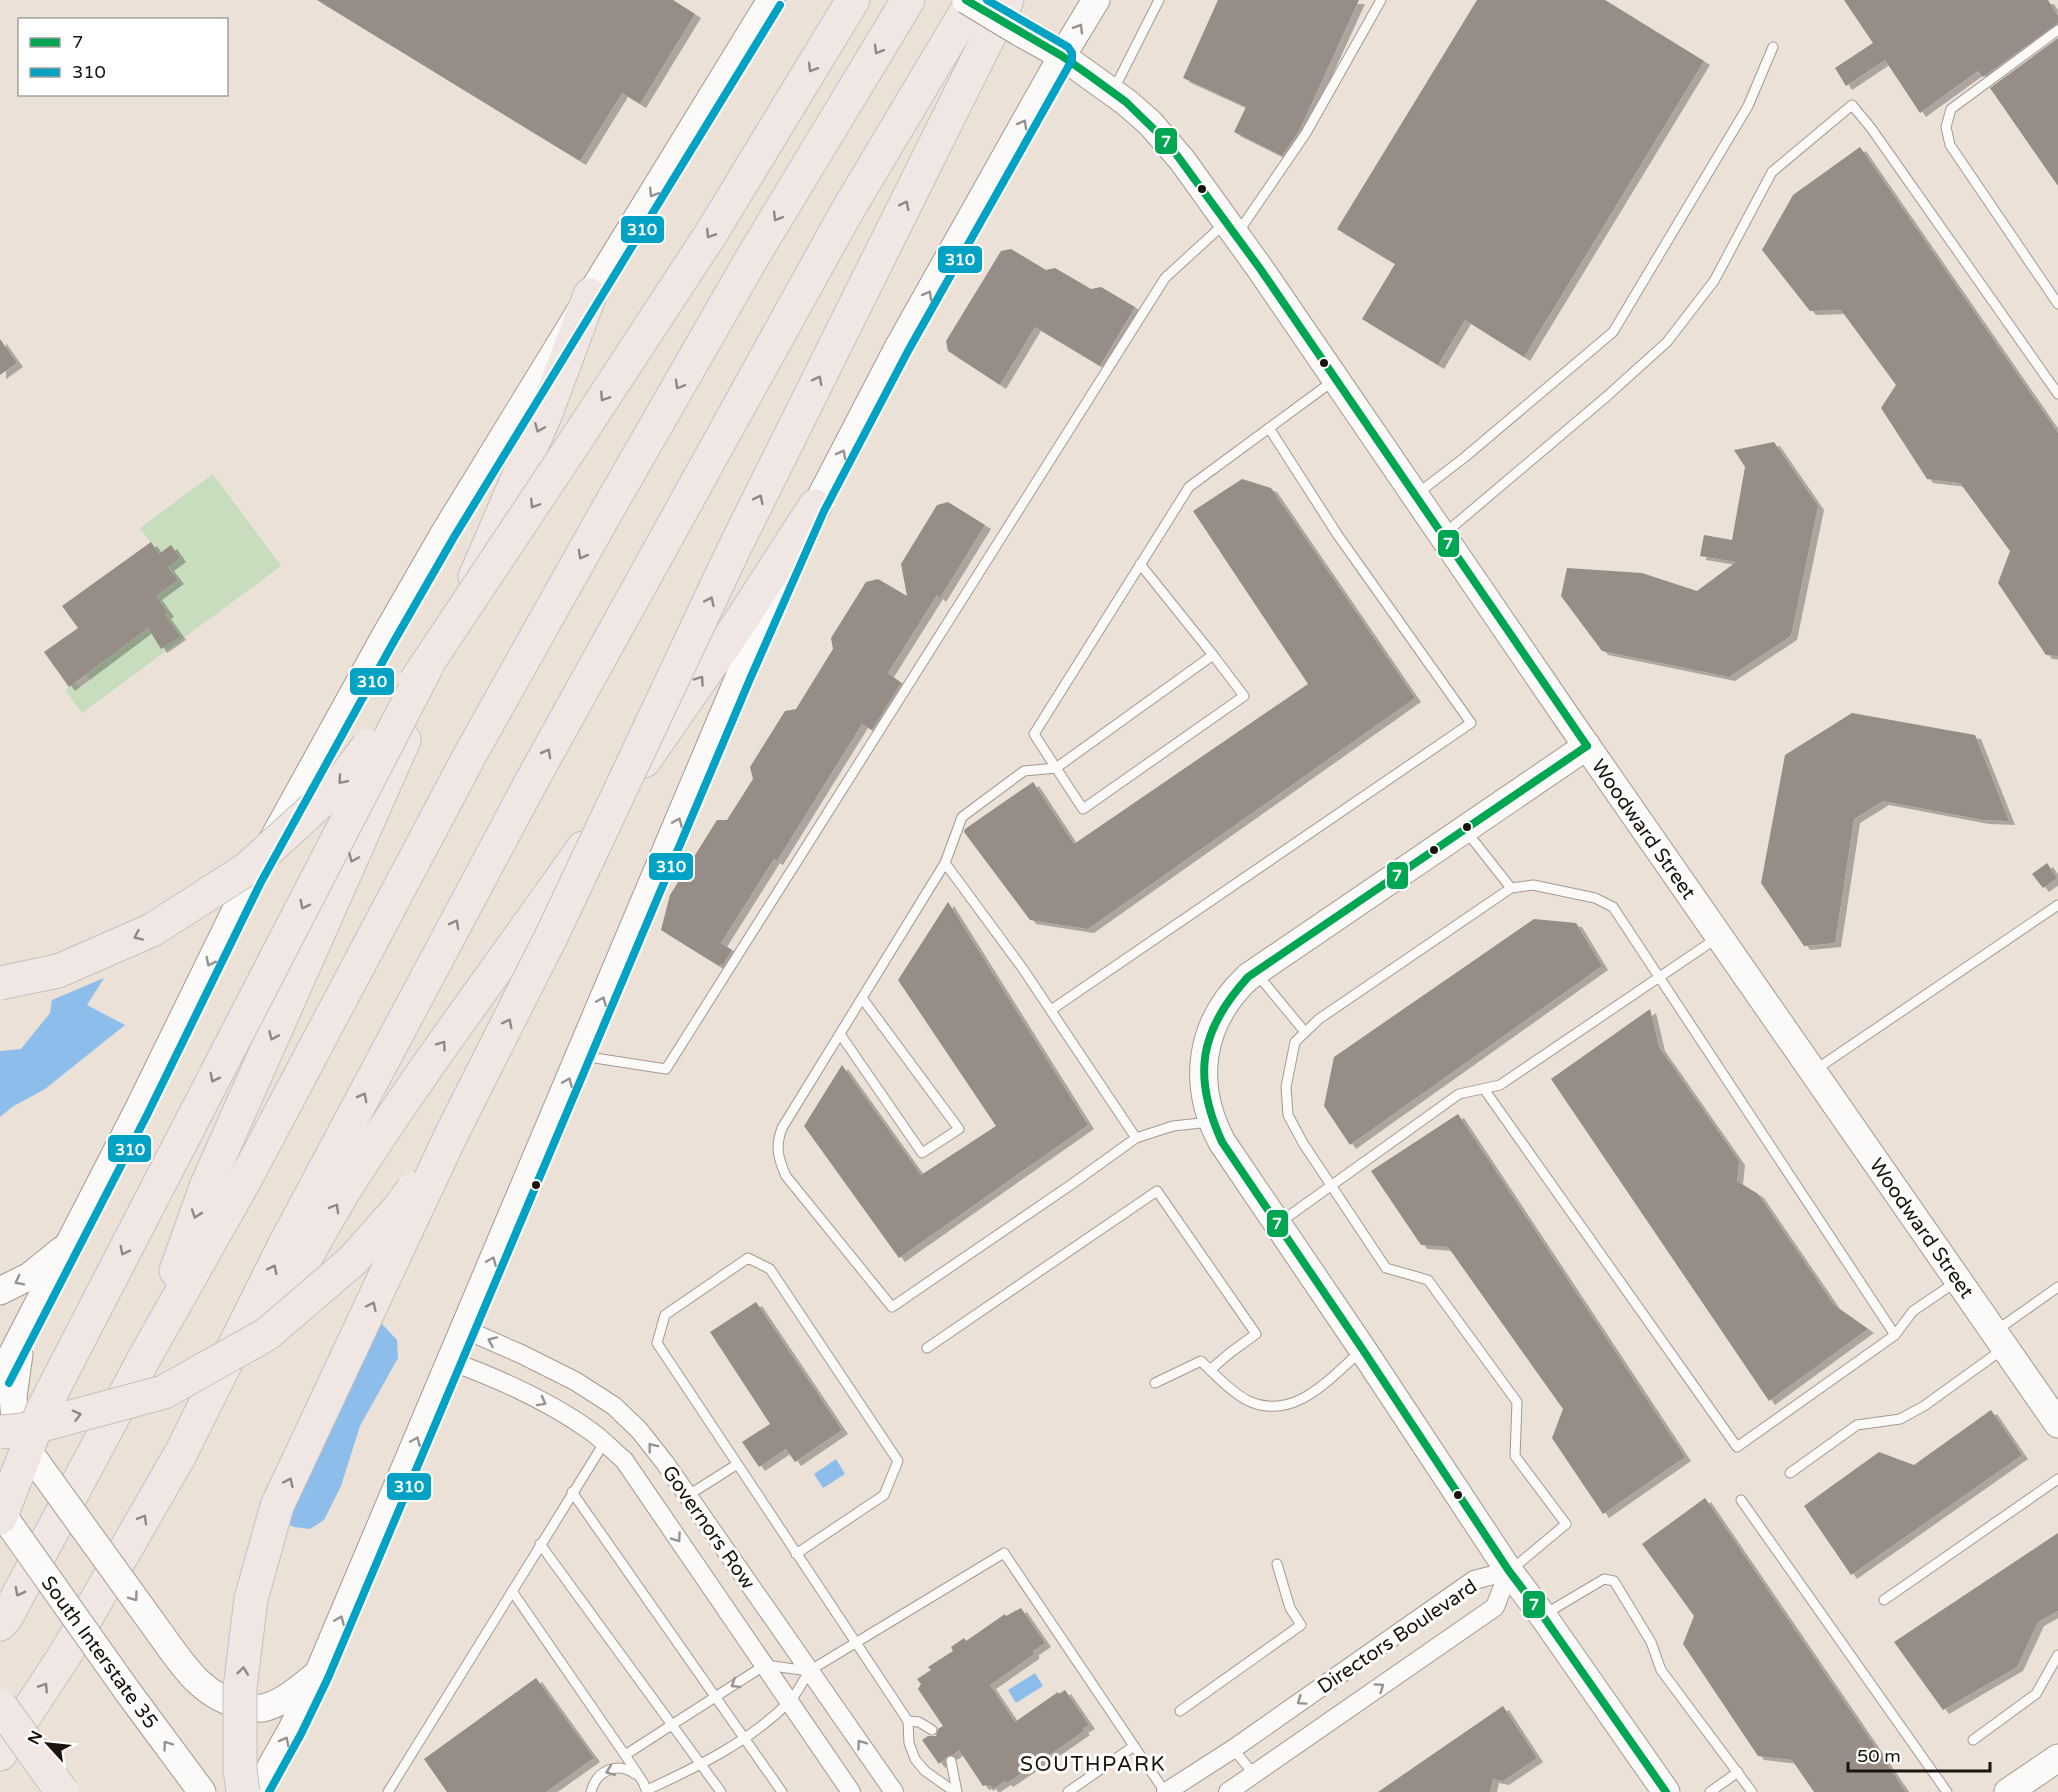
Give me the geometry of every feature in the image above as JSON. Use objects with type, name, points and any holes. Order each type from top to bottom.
[{"type":"highway","points":[[0,983],[58,971],[152,930],[247,869],[340,784],[427,666],[578,437],[712,232],[854,0]]},
{"type":"highway","points":[[0,1624],[7,1616],[146,1355],[251,1167],[471,753],[752,258],[908,0]]},
{"type":"highway","points":[[181,1453],[289,1238],[534,775],[846,213],[973,0]]},
{"type":"highway","points":[[243,1792],[240,1769],[240,1688],[251,1599],[277,1506],[453,1131],[552,935],[734,551],[1007,0]]},
{"type":"highway","points":[[146,1355],[206,1187],[546,413],[590,295]]},
{"type":"highway","points":[[0,1754],[66,1653],[181,1453],[281,1299],[349,1184],[424,1070],[505,959],[719,652],[815,506]]},
{"type":"highway","points":[[0,1518],[42,1409],[427,666]]},
{"type":"highway","points":[[13,1440],[23,1430],[164,1392],[267,1334],[352,1261],[400,1207],[453,1131]]},
{"type":"highway","points":[[0,1705],[62,1792]]},
{"type":"main road","points":[[0,1378],[137,1112],[264,856],[378,649],[440,542],[771,0]]},
{"type":"main road","name":"Woodward Street","points":[[966,0],[1062,56],[1126,102],[1168,143],[1231,229],[2058,1424]]},
{"type":"main road","points":[[256,1792],[292,1729],[318,1674],[740,675],[815,506],[899,346],[1062,56],[1096,0]]},
{"type":"main road","points":[[1587,746],[1242,982],[1229,997],[1214,1023],[1209,1038],[1205,1053],[1205,1098],[1212,1122],[1222,1142],[1509,1571],[1666,1792]]},
{"type":"main road","points":[[0,1291],[30,1276],[70,1243]]},
{"type":"main road","points":[[21,1338],[13,1397],[15,1419],[13,1440],[190,1676],[211,1693],[234,1704],[261,1709],[289,1697],[318,1674]]},
{"type":"main road","name":"South Interstate 35","points":[[0,1511],[202,1792]]},
{"type":"main road","points":[[2015,1790],[2058,1758]]},
{"type":"street","name":"Governors Row","points":[[464,1329],[575,1381],[614,1406],[639,1430],[894,1792]]},
{"type":"street","name":"Governors Row","points":[[450,1361],[500,1379],[574,1421],[592,1432],[624,1460],[851,1792]]},
{"type":"street","name":"Directors Boulevard","points":[[1166,1792],[1233,1749],[1474,1580],[1509,1571]]},
{"type":"street","name":"Directors Boulevard","points":[[1228,1792],[1495,1607],[1509,1571]]},
{"type":"lane","points":[[1112,92],[1159,0]]},
{"type":"lane","points":[[579,1055],[666,1069],[1165,278],[1231,229],[1306,133],[1381,0]]},
{"type":"lane","points":[[2058,30],[1951,109],[1946,127],[1950,145],[2058,304]]},
{"type":"lane","points":[[1415,496],[1613,332],[1748,106],[1773,47]]},
{"type":"lane","points":[[1442,535],[1606,397],[1666,342],[1714,281],[1772,172],[1852,105],[2058,394]]},
{"type":"lane","points":[[1140,564],[1244,696],[1083,809],[1035,734],[1140,564],[1189,487],[1335,379]]},
{"type":"lane","points":[[1051,1010],[1471,723],[1337,534],[1269,428]]},
{"type":"lane","points":[[1212,1122],[1173,1126],[1136,1138],[892,1307],[786,1176],[777,1153],[782,1128],[945,863],[962,817],[1024,771],[1056,768],[1213,655]]},
{"type":"lane","points":[[1465,829],[1511,888]]},
{"type":"lane","points":[[945,863],[1051,1010],[1136,1138]]},
{"type":"lane","points":[[1509,1571],[1566,1524],[1515,1456],[1517,1402],[1428,1280],[1386,1269],[1303,1143],[1288,1114],[1286,1087],[1295,1042],[1319,1019],[1511,888],[1533,885],[1595,898],[1613,907],[1895,1335]]},
{"type":"lane","points":[[1813,1072],[2058,905]]},
{"type":"lane","points":[[1277,1224],[1459,1094],[1500,1086],[1719,937]]},
{"type":"lane","points":[[1255,972],[1305,1032]]},
{"type":"lane","points":[[840,1034],[922,1153],[959,1129],[862,998]]},
{"type":"lane","points":[[1484,1089],[1737,1447],[1895,1335],[1913,1311],[1959,1280]]},
{"type":"lane","points":[[927,1348],[1157,1191],[1256,1334],[1210,1370]]},
{"type":"lane","points":[[796,1554],[884,1495],[897,1461],[770,1269],[748,1258],[664,1315],[657,1343],[736,1465],[908,1721],[909,1743],[915,1759],[925,1771],[956,1792]]},
{"type":"lane","points":[[1790,1473],[1857,1425],[1900,1419],[1916,1410],[2058,1287]]},
{"type":"lane","points":[[1155,1383],[1201,1361],[1223,1383],[1250,1402],[1285,1407],[1304,1400],[1363,1350]]},
{"type":"lane","points":[[388,1792],[604,1443]]},
{"type":"lane","points":[[687,1496],[736,1465]]},
{"type":"lane","points":[[1884,1600],[2058,1479]]},
{"type":"lane","points":[[572,1492],[782,1792]]},
{"type":"lane","points":[[1741,1500],[1947,1792]]},
{"type":"lane","points":[[540,1544],[721,1792]]},
{"type":"lane","points":[[512,1591],[625,1755],[647,1791],[701,1765],[744,1738],[790,1701],[809,1671],[1004,1553],[1166,1792]]},
{"type":"lane","points":[[1180,1711],[1301,1625],[1290,1608],[1277,1564]]},
{"type":"lane","points":[[1543,1616],[1592,1584],[1604,1579],[1614,1581],[1652,1642],[1661,1670],[1752,1792]]},
{"type":"lane","points":[[1973,1740],[2036,1694],[2058,1655]]},
{"type":"lane","points":[[625,1755],[765,1665],[809,1671]]},
{"type":"lane","points":[[908,1721],[919,1722],[932,1730]]},
{"type":"lane","points":[[1068,1792],[1134,1746]]},
{"type":"lane","points":[[1233,1749],[1254,1774]]},
{"type":"lane","points":[[951,1761],[956,1792]]},
{"type":"lane","points":[[591,1792],[597,1778],[612,1768],[629,1770],[637,1775]]},
{"type":"lane","points":[[1710,1792],[1738,1772]]},
{"type":"green space","points":[[213,474],[281,566],[82,713],[65,690],[75,683],[80,688],[90,680],[86,674],[168,613],[156,596],[178,579],[140,528]]},
{"type":"water","points":[[104,978],[87,1005],[125,1025],[45,1089],[12,1107],[0,1117],[0,1051],[21,1049],[50,1013],[52,1000]]},
{"type":"water","points":[[362,1319],[382,1324],[397,1340],[398,1358],[360,1426],[341,1486],[324,1520],[310,1529],[294,1527],[280,1521]]},
{"type":"water","points":[[836,1459],[845,1474],[823,1488],[814,1474]]},
{"type":"water","points":[[1035,1673],[1043,1686],[1016,1703],[1008,1690]]},
{"type":"building","points":[[317,0],[673,0],[695,14],[640,104],[622,93],[580,161]]},
{"type":"building","points":[[1218,0],[1359,0],[1299,131],[1282,156],[1234,132],[1246,107],[1183,78]]},
{"type":"building","points":[[1477,0],[1605,0],[1704,61],[1524,357],[1465,320],[1438,365],[1362,319],[1395,264],[1337,229]]},
{"type":"building","points":[[1844,0],[2048,0],[2058,16],[2058,23],[1983,77],[1978,71],[1920,113],[1885,60],[1846,86],[1835,68],[1873,43]]},
{"type":"building","points":[[2058,38],[2058,186],[1990,88]]},
{"type":"building","points":[[1860,147],[2058,433],[2058,656],[2046,655],[1998,583],[2010,551],[1960,483],[1927,479],[1881,408],[1896,385],[1841,310],[1810,311],[1762,250],[1793,195]]},
{"type":"building","points":[[1011,249],[1046,270],[1055,268],[1091,289],[1101,287],[1135,307],[1100,366],[1035,327],[1000,385],[948,351],[946,341],[1001,251]]},
{"type":"building","points":[[0,339],[17,363],[0,375]]},
{"type":"building","points":[[1774,442],[1818,506],[1791,636],[1729,677],[1602,651],[1561,596],[1567,568],[1642,573],[1697,591],[1736,562],[1700,556],[1704,535],[1732,540],[1745,467],[1734,450]]},
{"type":"building","points":[[1242,479],[1271,488],[1415,698],[1088,929],[1030,920],[964,832],[965,829],[1033,782],[1074,844],[1308,684],[1193,511]]},
{"type":"building","points":[[948,502],[985,525],[940,598],[937,595],[888,673],[901,683],[872,730],[862,724],[777,861],[774,859],[721,943],[732,950],[723,965],[719,966],[661,930],[670,895],[717,820],[727,820],[753,779],[750,767],[785,711],[796,709],[833,649],[831,638],[866,582],[878,579],[907,596],[901,564],[937,505]]},
{"type":"building","points":[[151,542],[159,554],[171,545],[180,558],[168,567],[178,580],[156,596],[168,613],[165,615],[180,636],[161,649],[148,628],[69,687],[44,652],[78,628],[62,606]]},
{"type":"building","points":[[1852,713],[1975,735],[2009,821],[1983,820],[1883,801],[1854,819],[1835,943],[1804,946],[1761,883],[1785,755]]},
{"type":"building","points":[[2047,863],[2057,878],[2043,888],[2032,874]]},
{"type":"building","points":[[948,902],[1088,1125],[899,1258],[804,1126],[842,1065],[921,1175],[996,1126],[898,980]]},
{"type":"building","points":[[1534,919],[1576,923],[1602,966],[1350,1145],[1324,1106],[1334,1057]]},
{"type":"building","points":[[1650,1009],[1659,1047],[1739,1161],[1737,1181],[1758,1194],[1834,1305],[1868,1329],[1769,1401],[1551,1079]]},
{"type":"building","points":[[1458,1114],[1685,1457],[1603,1514],[1552,1438],[1563,1409],[1448,1247],[1421,1245],[1371,1171]]},
{"type":"building","points":[[756,1302],[842,1430],[795,1462],[786,1449],[759,1467],[742,1442],[770,1424],[710,1332]]},
{"type":"building","points":[[1991,1410],[2022,1455],[1851,1575],[1804,1506],[1879,1452],[1914,1465]]},
{"type":"building","points":[[1705,1498],[1906,1792],[1814,1792],[1792,1760],[1758,1756],[1683,1644],[1694,1616],[1642,1544]]},
{"type":"building","points":[[2058,1533],[2058,1611],[2038,1622],[2017,1667],[1943,1710],[1894,1642]]},
{"type":"building","points":[[1021,1608],[1045,1643],[1033,1651],[1033,1655],[990,1685],[1015,1722],[1058,1692],[1059,1694],[1065,1690],[1089,1725],[1082,1729],[1084,1731],[1007,1783],[1005,1781],[993,1789],[990,1785],[983,1786],[959,1750],[947,1756],[939,1764],[922,1740],[928,1736],[936,1736],[938,1729],[943,1726],[918,1689],[921,1684],[917,1679],[931,1670],[928,1667],[953,1651],[951,1647],[964,1638],[966,1641],[1005,1614],[1006,1616]]},
{"type":"building","points":[[536,1678],[594,1758],[546,1792],[447,1792],[424,1759]]},
{"type":"building","points":[[1503,1706],[1537,1758],[1503,1781],[1493,1779],[1490,1792],[1378,1792]]},
{"type":"transit line","name":"7","points":[[966,0],[1062,56],[1089,75],[1126,102],[1168,143],[1261,270],[1587,746]]},
{"type":"transit line","name":"310","points":[[269,1792],[328,1678],[750,679],[824,511],[908,351],[1072,60],[1072,53],[1068,47],[987,0]]},
{"type":"transit line","name":"310","points":[[9,1383],[146,1117],[261,882],[393,643],[454,537],[780,5]]},
{"type":"transit line","name":"7","points":[[1587,746],[1248,977],[1219,1016],[1210,1036],[1205,1055],[1204,1075],[1212,1118],[1222,1142],[1509,1571],[1666,1792]]},
{"type":"district","name":"SOUTHPARK","points":[[1093,1764]]}]
